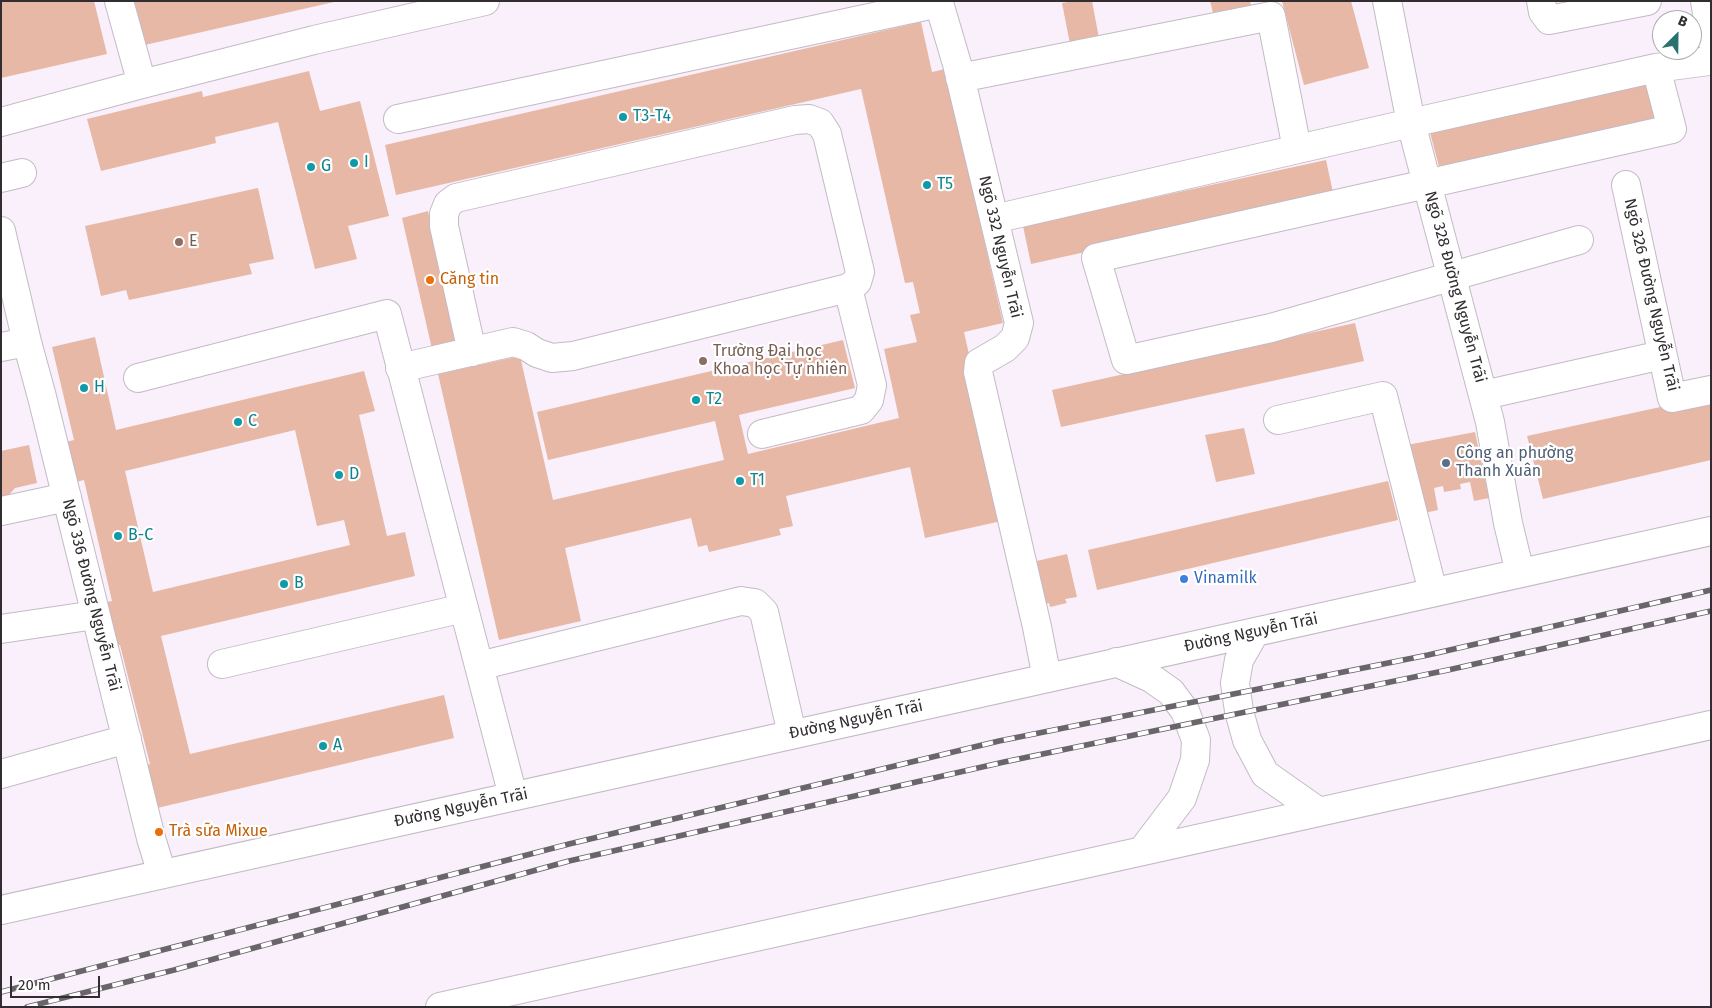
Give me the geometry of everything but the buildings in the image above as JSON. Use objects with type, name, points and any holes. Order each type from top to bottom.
[{"type":"main road","points":[[119,1],[142,84]]},
{"type":"main road","points":[[1,122],[314,40],[485,1]]},
{"type":"main road","name":"Ngõ 328 Đường Nguyễn Trãi","points":[[1387,1],[1411,123],[1451,278],[1484,395],[1508,524],[1520,573]]},
{"type":"main road","points":[[1541,1],[1543,12],[1550,20],[1647,1]]},
{"type":"main road","points":[[1705,1],[1711,39]]},
{"type":"main road","name":"Ngõ 332 Nguyễn Trãi","points":[[398,119],[939,3],[960,78],[1019,323],[1016,338],[1005,348],[979,363],[978,372],[1047,678]]},
{"type":"main road","points":[[960,78],[1271,16],[1297,149]]},
{"type":"main road","points":[[994,219],[1656,68],[1709,60],[1711,57]]},
{"type":"main road","points":[[1579,240],[1271,328],[1126,360],[1096,258],[1672,129],[1656,68]]},
{"type":"main road","points":[[400,368],[472,352],[514,342],[552,358],[573,356],[848,288],[857,282],[860,272],[827,134],[820,123],[809,119],[796,120],[456,198],[448,204],[444,214],[444,226],[472,352]]},
{"type":"main road","name":"Ngõ 326 Đường Nguyễn Trãi","points":[[1626,185],[1672,398],[1711,390]]},
{"type":"main road","name":"Ngõ 336 Đường Nguyễn Trãi","points":[[1,231],[14,344],[67,496],[151,838],[162,874]]},
{"type":"main road","points":[[762,434],[861,410],[869,400],[872,385],[848,288]]},
{"type":"main road","points":[[138,378],[386,314],[513,796]]},
{"type":"main road","points":[[1484,395],[1662,354]]},
{"type":"main road","points":[[1278,420],[1382,396],[1433,592]]},
{"type":"main road","points":[[1,511],[67,496]]},
{"type":"main road","name":"Đường Nguyễn Trãi","points":[[1,910],[1711,530]]},
{"type":"main road","points":[[479,666],[740,602],[756,604],[764,612],[792,734]]},
{"type":"main road","points":[[222,664],[464,608]]},
{"type":"main road","points":[[1,629],[95,615]]},
{"type":"main road","points":[[1255,632],[1239,660],[1235,684],[1239,711],[1247,740],[1265,774],[1319,812]]},
{"type":"main road","points":[[1116,662],[1151,678],[1171,692],[1185,711],[1196,740],[1195,760],[1182,798],[1142,851]]},
{"type":"main road","points":[[455,1005],[1711,725]]},
{"type":"main road","points":[[1,774],[127,739]]},
{"type":"railway","points":[[1,992],[569,844],[999,741],[1428,655],[1711,590]]},
{"type":"railway","points":[[27,1007],[174,970],[569,861],[1004,762],[1448,670],[1711,611]]},
{"type":"place","name":"T3-T4","points":[[623,117]]},
{"type":"place","name":"I","points":[[354,163]]},
{"type":"place","name":"G","points":[[311,167]]},
{"type":"place","name":"T5","points":[[927,185]]},
{"type":"place","name":"E","points":[[179,242]]},
{"type":"place","name":"Căng tin","points":[[430,280]]},
{"type":"place","name":"Trường Đại học Khoa học Tự nhiên","points":[[703,361]]},
{"type":"place","name":"H","points":[[84,388]]},
{"type":"place","name":"T2","points":[[696,400]]},
{"type":"place","name":"C","points":[[238,422]]},
{"type":"place","name":"Công an phường Thanh Xuân","points":[[1446,463]]},
{"type":"place","name":"D","points":[[339,475]]},
{"type":"place","name":"T1","points":[[740,481]]},
{"type":"place","name":"B-C","points":[[118,536]]},
{"type":"place","name":"Vinamilk","points":[[1184,579]]},
{"type":"place","name":"B","points":[[284,584]]},
{"type":"place","name":"A","points":[[323,746]]},
{"type":"place","name":"Trà sữa Mixue","points":[[159,832]]}]
